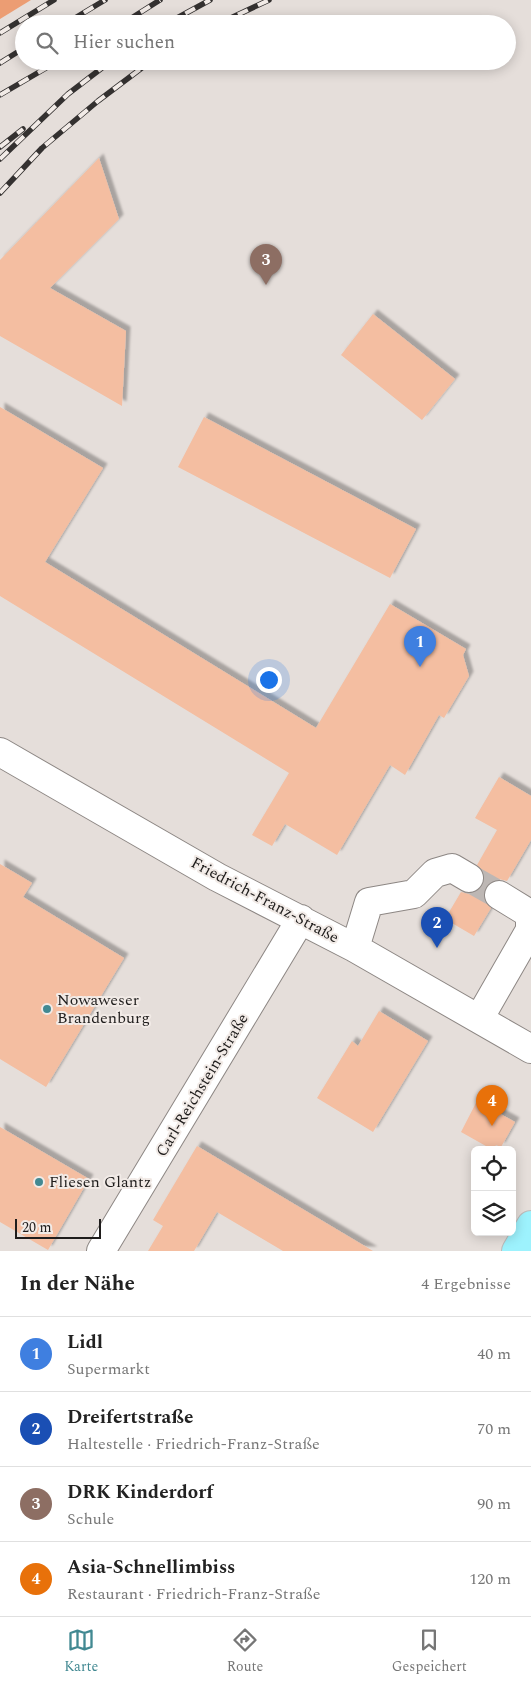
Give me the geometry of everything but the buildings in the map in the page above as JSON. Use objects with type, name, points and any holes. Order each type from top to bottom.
[{"type":"main road","points":[[516,1251],[531,1226]]},
{"type":"street","name":"Friedrich-Franz-Straße","points":[[0,752],[218,877],[355,948],[531,1049]]},
{"type":"street","points":[[355,948],[369,902],[414,894],[435,873],[452,868],[469,878]]},
{"type":"street","points":[[479,1019],[530,930],[530,914],[499,895]]},
{"type":"street","name":"Carl-Reichstein-Straße","points":[[101,1251],[301,919]]},
{"type":"shaded area","points":[[0,0],[31,0],[0,19]]},
{"type":"tunnel","points":[[469,878],[499,895]]},
{"type":"railway","points":[[29,15],[54,0]]},
{"type":"railway","points":[[80,15],[105,0]]},
{"type":"railway","points":[[136,15],[160,0]]},
{"type":"railway","points":[[182,15],[210,0]]},
{"type":"railway","points":[[237,15],[269,0]]},
{"type":"railway","points":[[0,33],[15,24]]},
{"type":"railway","points":[[0,63],[15,54]]},
{"type":"railway","points":[[0,95],[43,70]]},
{"type":"railway","points":[[0,159],[68,94],[99,70]]},
{"type":"railway","points":[[0,193],[42,148],[98,101],[139,70]]},
{"type":"railway","points":[[0,147],[23,129]]},
{"type":"place","name":"DRK Kinderdorf","points":[[266,285]]},
{"type":"place","name":"Lidl","points":[[420,667]]},
{"type":"place","name":"Dreifertstraße","points":[[437,948]]},
{"type":"place","name":"Nowaweser Brandenburg","points":[[47,1009]]},
{"type":"place","name":"Asia-Schnellimbiss","points":[[492,1126]]},
{"type":"place","name":"Fliesen Glantz","points":[[39,1182]]}]
